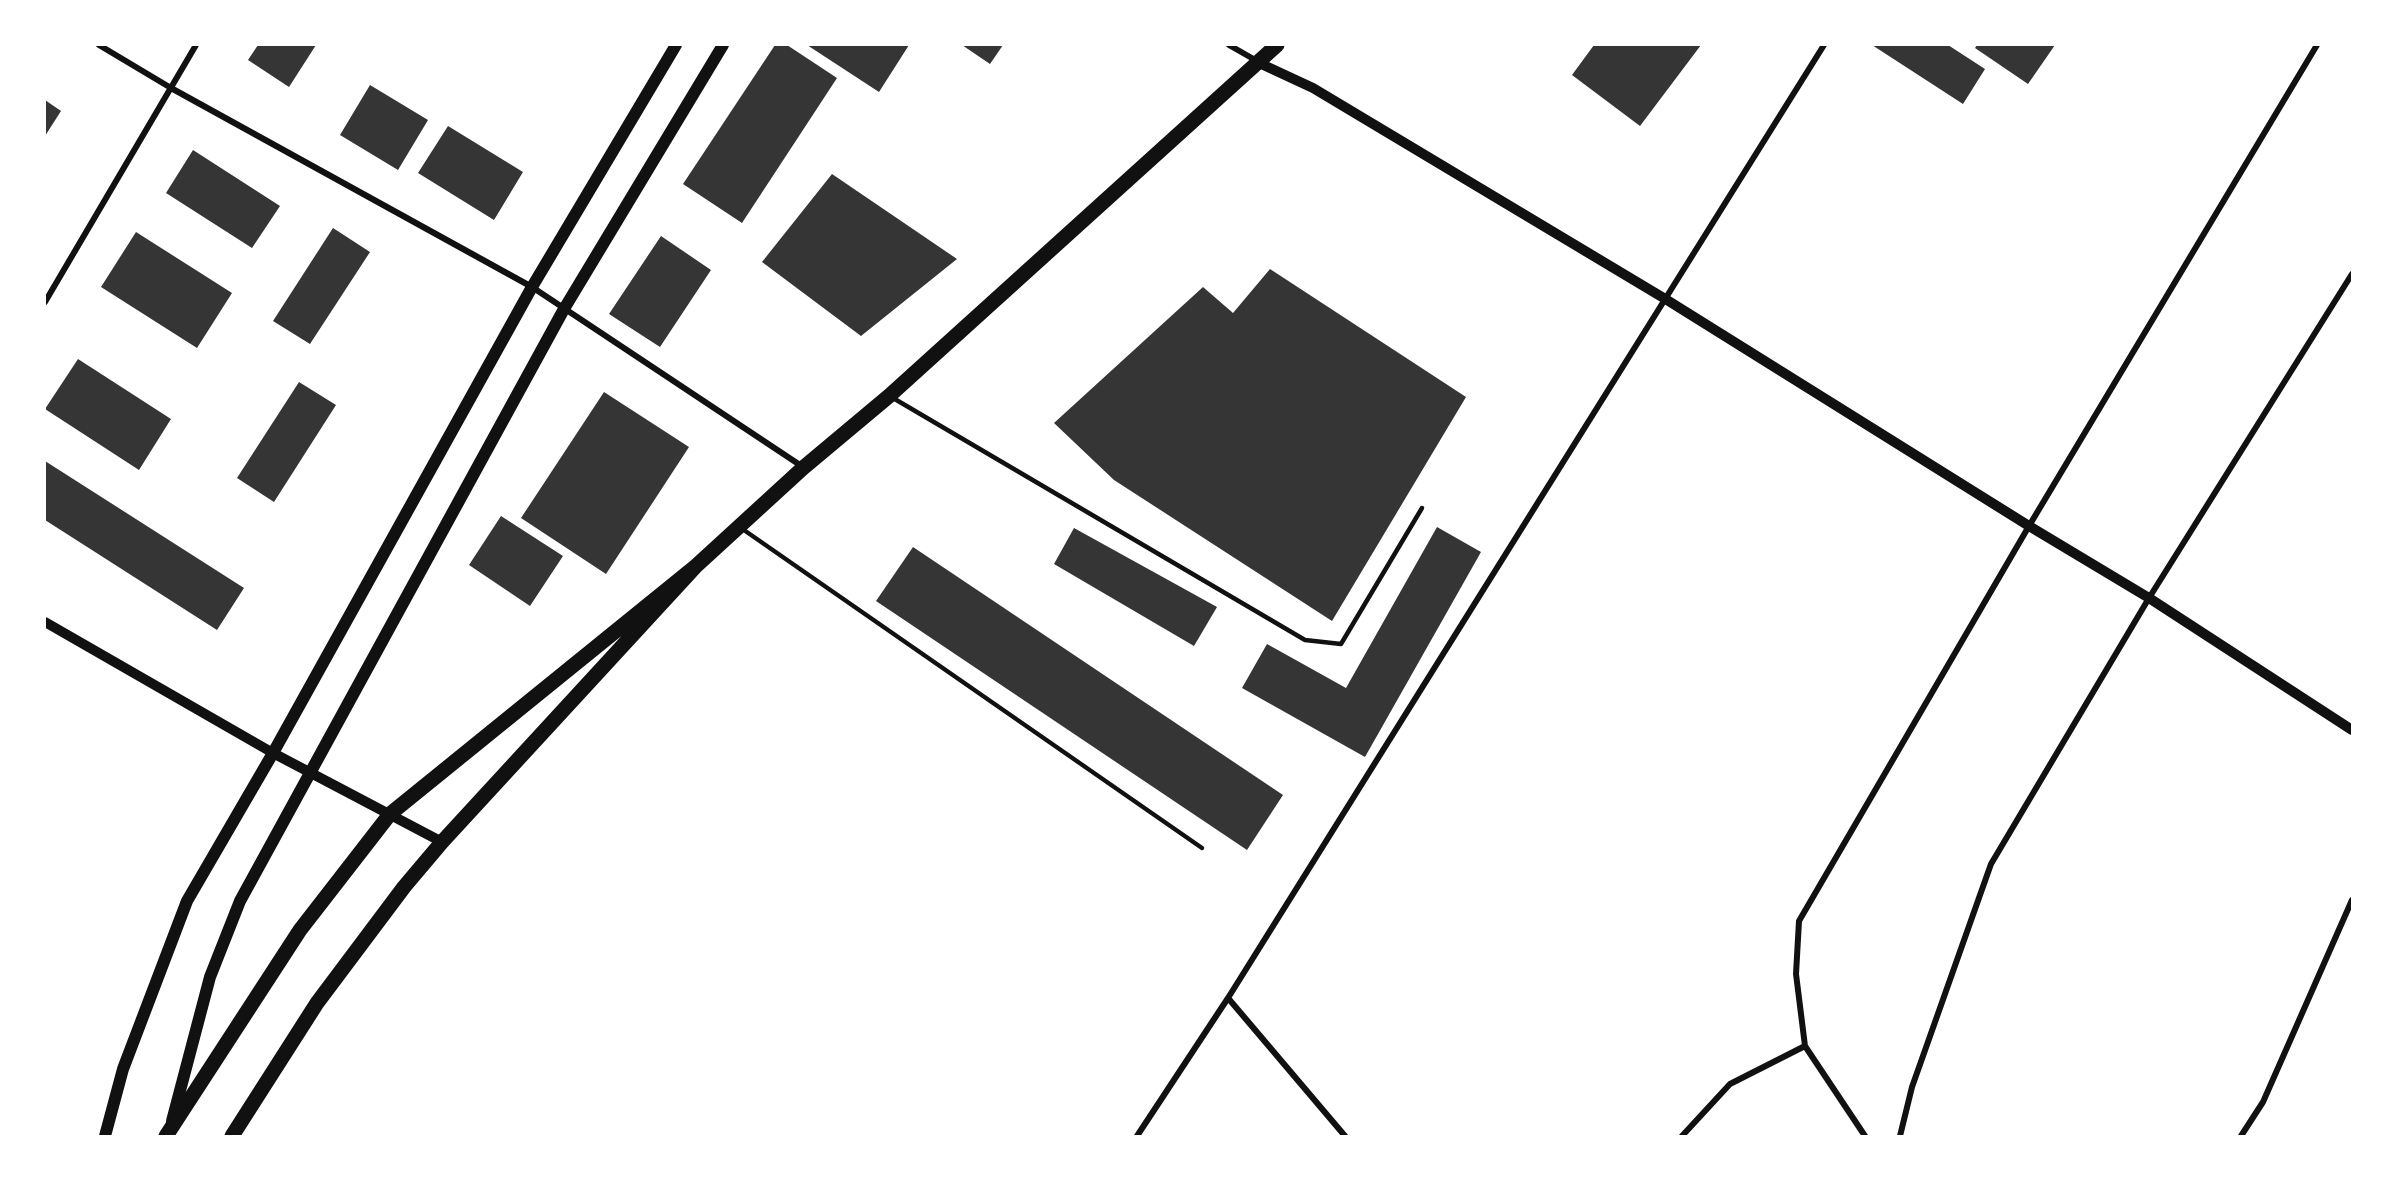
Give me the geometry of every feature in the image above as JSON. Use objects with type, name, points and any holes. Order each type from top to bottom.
[{"type":"main road","points":[[105,1136],[123,1069],[187,900],[273,753],[532,287],[676,45]]},
{"type":"main road","points":[[168,1134],[214,966],[240,901],[564,309],[723,45]]},
{"type":"main road","points":[[168,1134],[300,930],[390,814],[696,566],[803,468],[889,396],[1277,45]]},
{"type":"main road","points":[[232,1136],[317,1004],[442,842],[696,566]]},
{"type":"street","points":[[99,45],[171,88],[532,287],[803,468]]},
{"type":"street","points":[[45,302],[196,45]]},
{"type":"street","points":[[1229,45],[1257,62],[1313,88],[1667,300],[2029,526],[2149,598],[2352,730]]},
{"type":"street","points":[[1257,62],[1266,45]]},
{"type":"street","points":[[1137,1136],[1228,998],[1667,300],[1824,45]]},
{"type":"street","points":[[1865,1136],[1805,1046],[1796,974],[1799,921],[2029,526],[2317,45]]},
{"type":"street","points":[[1900,1136],[1912,1087],[1991,864],[2149,598],[2352,274]]},
{"type":"street","points":[[45,622],[273,753],[442,842]]},
{"type":"street","points":[[2241,1136],[2263,1102],[2352,900]]},
{"type":"street","points":[[1228,998],[1345,1136]]},
{"type":"street","points":[[1682,1136],[1731,1084],[1805,1046]]},
{"type":"lane","points":[[889,396],[1305,640],[1341,644],[1422,508]]},
{"type":"lane","points":[[739,526],[1202,848]]},
{"type":"building","points":[[258,45],[316,45],[289,87],[248,60]]},
{"type":"building","points":[[775,45],[787,45],[837,78],[742,223],[683,184]]},
{"type":"building","points":[[807,45],[909,45],[879,92]]},
{"type":"building","points":[[962,45],[1003,45],[990,64]]},
{"type":"building","points":[[1594,45],[1701,45],[1640,126],[1572,75]]},
{"type":"building","points":[[1872,45],[1948,45],[1985,69],[1963,104]]},
{"type":"building","points":[[1977,45],[2055,45],[2028,84],[1975,48]]},
{"type":"building","points":[[370,85],[428,120],[398,170],[340,135]]},
{"type":"building","points":[[45,100],[61,111],[45,136]]},
{"type":"building","points":[[448,126],[523,172],[494,220],[418,173]]},
{"type":"building","points":[[193,150],[280,206],[252,248],[166,193]]},
{"type":"building","points":[[832,174],[957,259],[861,336],[762,262]]},
{"type":"building","points":[[333,228],[370,252],[310,344],[273,321]]},
{"type":"building","points":[[136,232],[232,293],[197,348],[101,287]]},
{"type":"building","points":[[661,236],[711,270],[660,347],[609,314]]},
{"type":"building","points":[[1270,269],[1466,397],[1332,621],[1114,480],[1054,423],[1203,287],[1233,313]]},
{"type":"building","points":[[78,359],[171,419],[139,470],[45,409]]},
{"type":"building","points":[[299,382],[336,405],[274,502],[237,478]]},
{"type":"building","points":[[604,392],[689,447],[606,574],[521,518]]},
{"type":"building","points":[[45,461],[244,588],[217,630],[45,520]]},
{"type":"building","points":[[501,516],[563,556],[530,606],[469,565]]},
{"type":"building","points":[[1437,527],[1481,552],[1365,757],[1242,688],[1267,644],[1346,688]]},
{"type":"building","points":[[1074,528],[1217,607],[1194,646],[1054,564]]},
{"type":"building","points":[[913,547],[1283,795],[1247,850],[876,601]]}]
